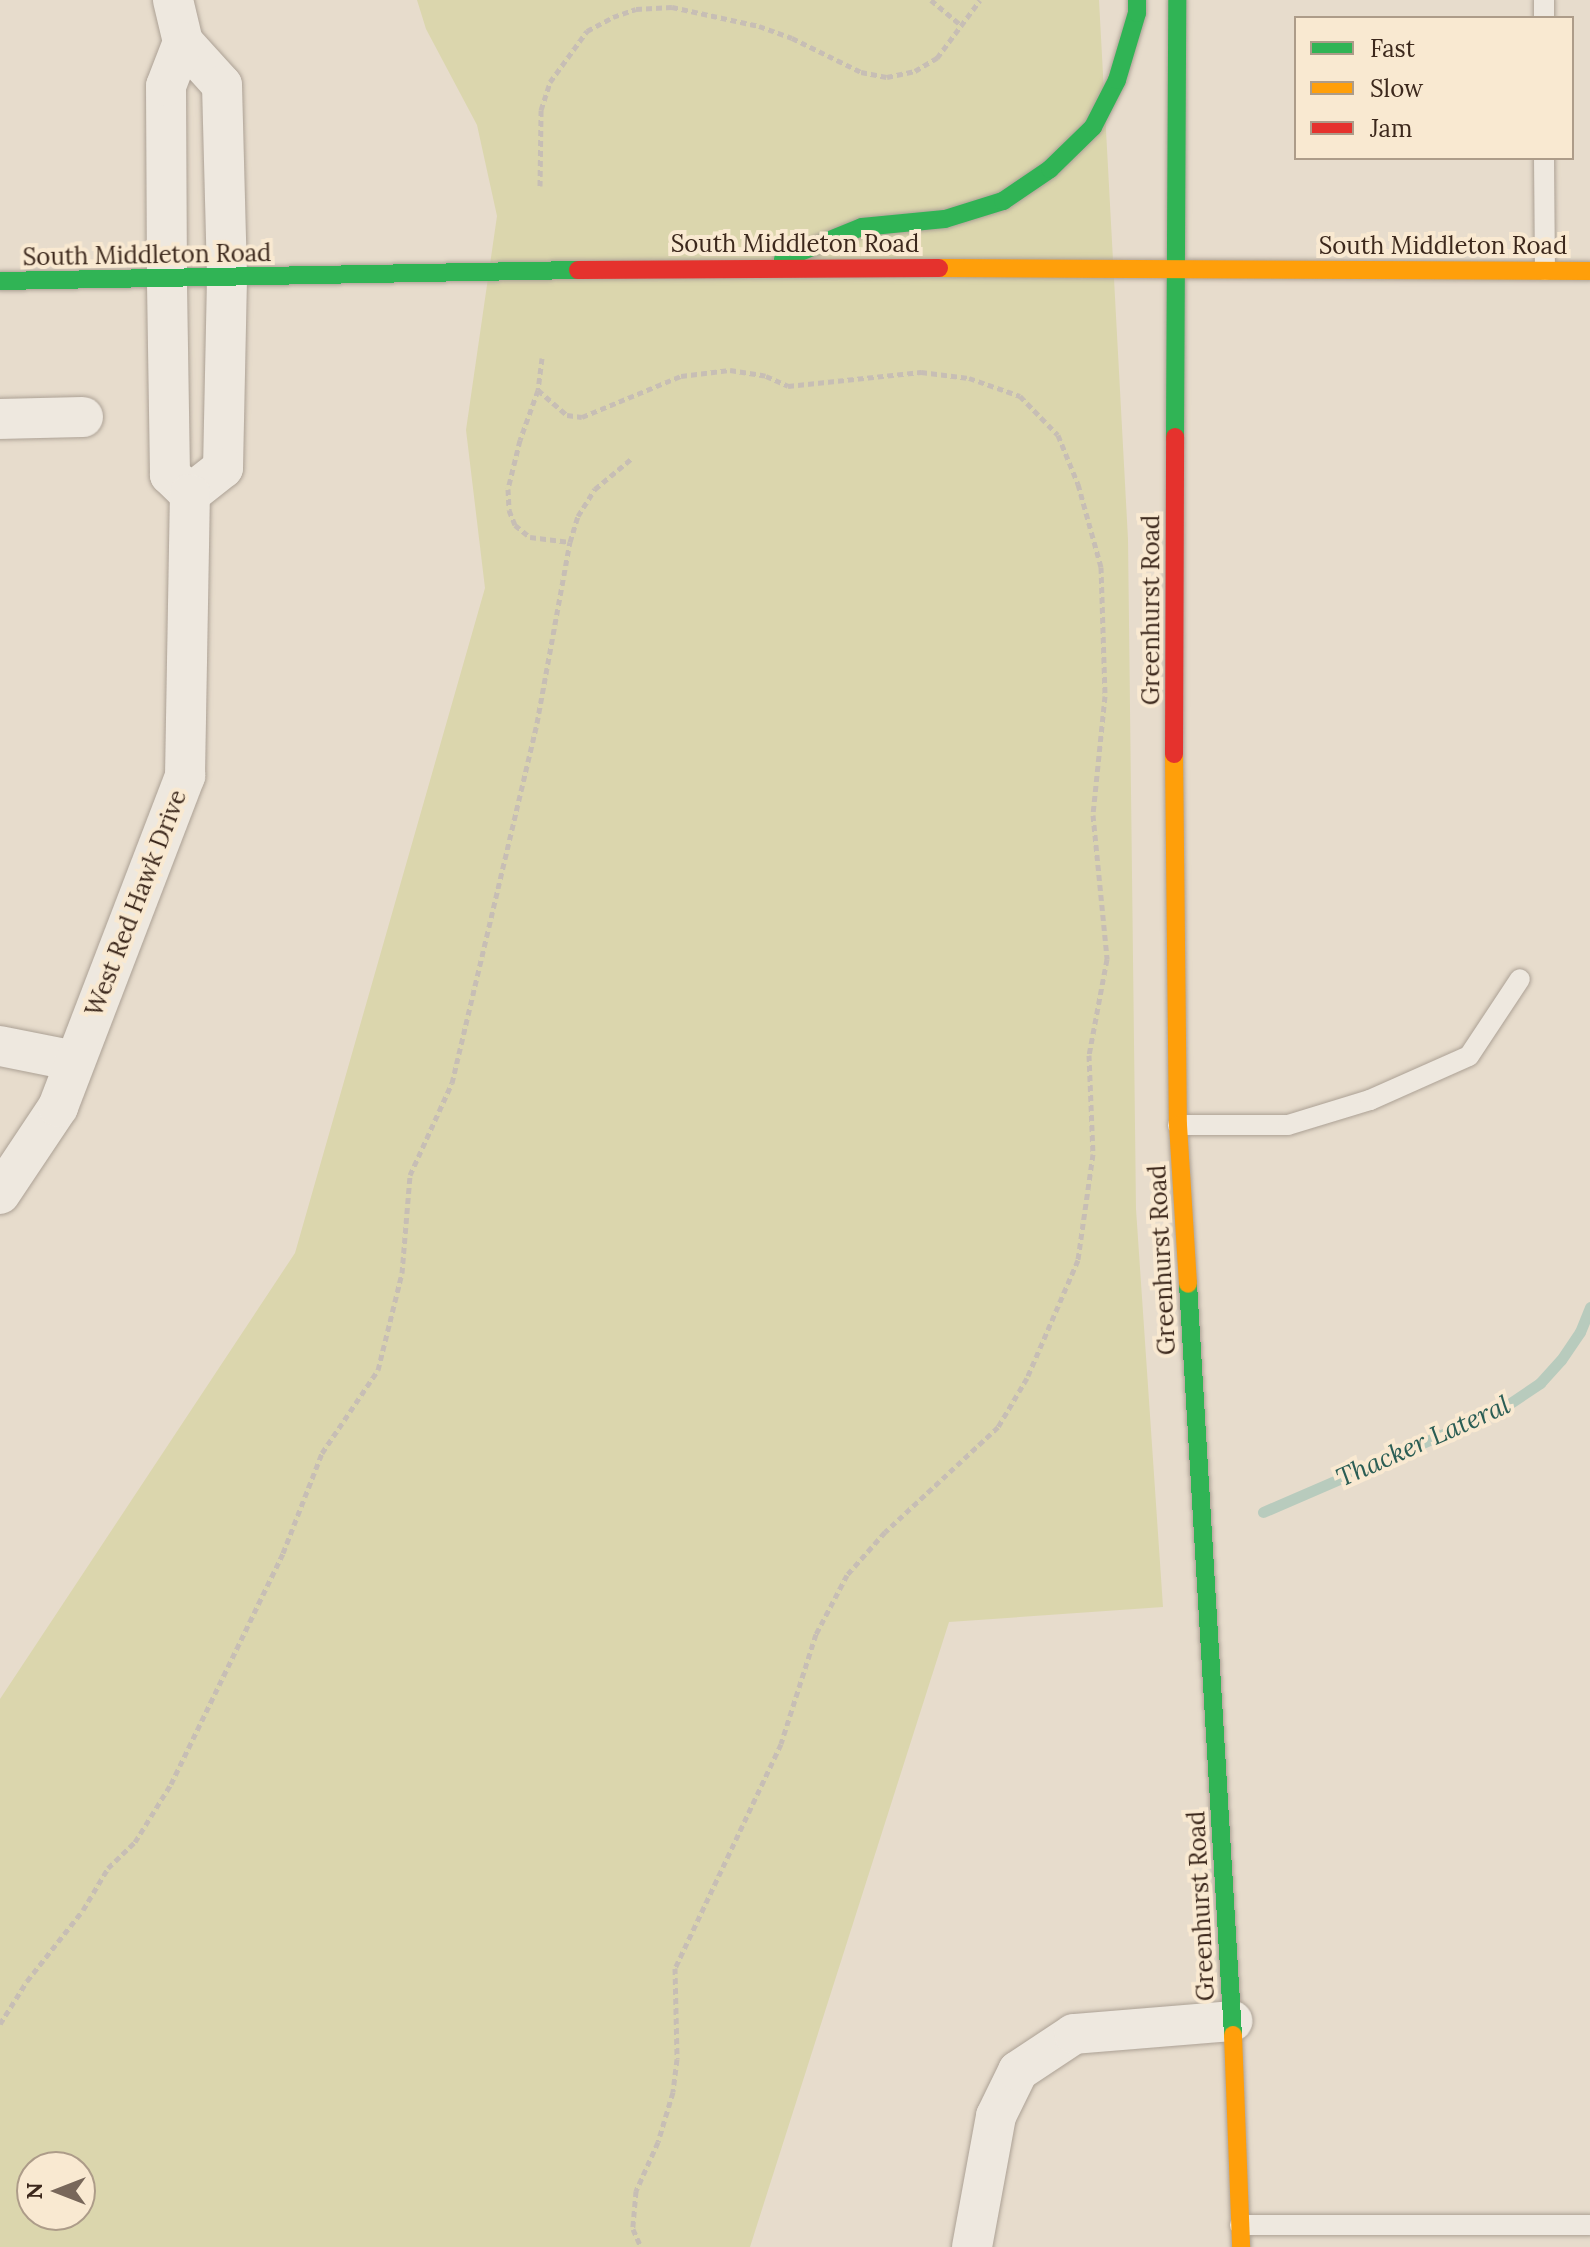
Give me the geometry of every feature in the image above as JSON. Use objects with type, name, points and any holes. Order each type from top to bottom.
[{"type":"street","points":[[173,0],[183,42],[222,85],[227,278],[223,468],[190,494],[170,475],[166,86],[183,42]]},
{"type":"street","points":[[763,267],[862,227],[945,219],[1003,201],[1050,169],[1093,127],[1117,80],[1137,13],[1137,0]]},
{"type":"street","name":"Greenhurst Road","points":[[1177,0],[1173,906],[1178,1125],[1232,2021],[1241,2247]]},
{"type":"street","name":"South Middleton Road","points":[[0,281],[763,267],[1590,271]]},
{"type":"street","points":[[0,419],[83,417]]},
{"type":"street","name":"West Red Hawk Drive","points":[[0,1194],[58,1107],[185,776],[190,494]]},
{"type":"street","points":[[0,1046],[75,1061]]},
{"type":"street","points":[[972,2247],[996,2116],[1018,2071],[1074,2034],[1232,2021]]},
{"type":"lane","points":[[1544,160],[1545,270]]},
{"type":"lane","points":[[1178,1125],[1288,1125],[1370,1100],[1469,1056],[1520,979]]},
{"type":"lane","points":[[1240,2225],[1590,2225]]},
{"type":"path","points":[[931,0],[960,24]]},
{"type":"path","points":[[540,186],[541,110],[550,82],[587,31],[613,17],[636,9],[672,7],[759,26],[792,38],[861,72],[887,77],[915,71],[937,58],[980,0]]},
{"type":"path","points":[[542,358],[538,390],[512,469],[508,489],[509,510],[515,525],[530,537],[570,542]]},
{"type":"path","points":[[538,390],[567,415],[582,417],[681,376],[730,370],[766,376],[788,386],[921,372],[969,378],[1020,396],[1058,435],[1078,484],[1095,534],[1103,603],[1105,696],[1093,815],[1107,959],[1089,1055],[1093,1154],[1078,1260],[1027,1378],[998,1427],[885,1532],[847,1575],[816,1634],[781,1744],[675,1968],[677,2059],[673,2092],[658,2142],[636,2191],[633,2229],[641,2247]]},
{"type":"path","points":[[0,2024],[27,1981],[83,1910],[108,1868],[135,1842],[171,1784],[283,1553],[322,1453],[378,1370],[402,1273],[410,1175],[452,1083],[537,723],[570,542],[578,516],[595,489],[631,459]]},
{"type":"shaded area","points":[[417,0],[1099,0],[1128,539],[1136,1209],[1163,1607],[949,1622],[750,2247],[0,2247],[0,1699],[295,1253],[485,588],[466,430],[497,216],[477,125],[426,29]]},
{"type":"waterway","name":"Thacker Lateral","points":[[1263,1512],[1503,1408],[1540,1383],[1561,1360],[1580,1332],[1590,1307]]},
{"type":"traffic: fast","points":[[783,259],[862,227],[945,219],[1003,201],[1050,169],[1093,127],[1117,80],[1137,13],[1137,0]]},
{"type":"traffic: fast","points":[[1175,437],[1177,0]]},
{"type":"traffic: fast","points":[[0,281],[578,270]]},
{"type":"traffic: fast","points":[[1188,1284],[1233,2035]]},
{"type":"traffic: slow","points":[[939,268],[1590,271]]},
{"type":"traffic: slow","points":[[1174,754],[1178,1125],[1188,1284]]},
{"type":"traffic: slow","points":[[1233,2035],[1241,2247]]},
{"type":"traffic: jam","points":[[578,270],[939,268]]},
{"type":"traffic: jam","points":[[1174,754],[1175,437]]}]
